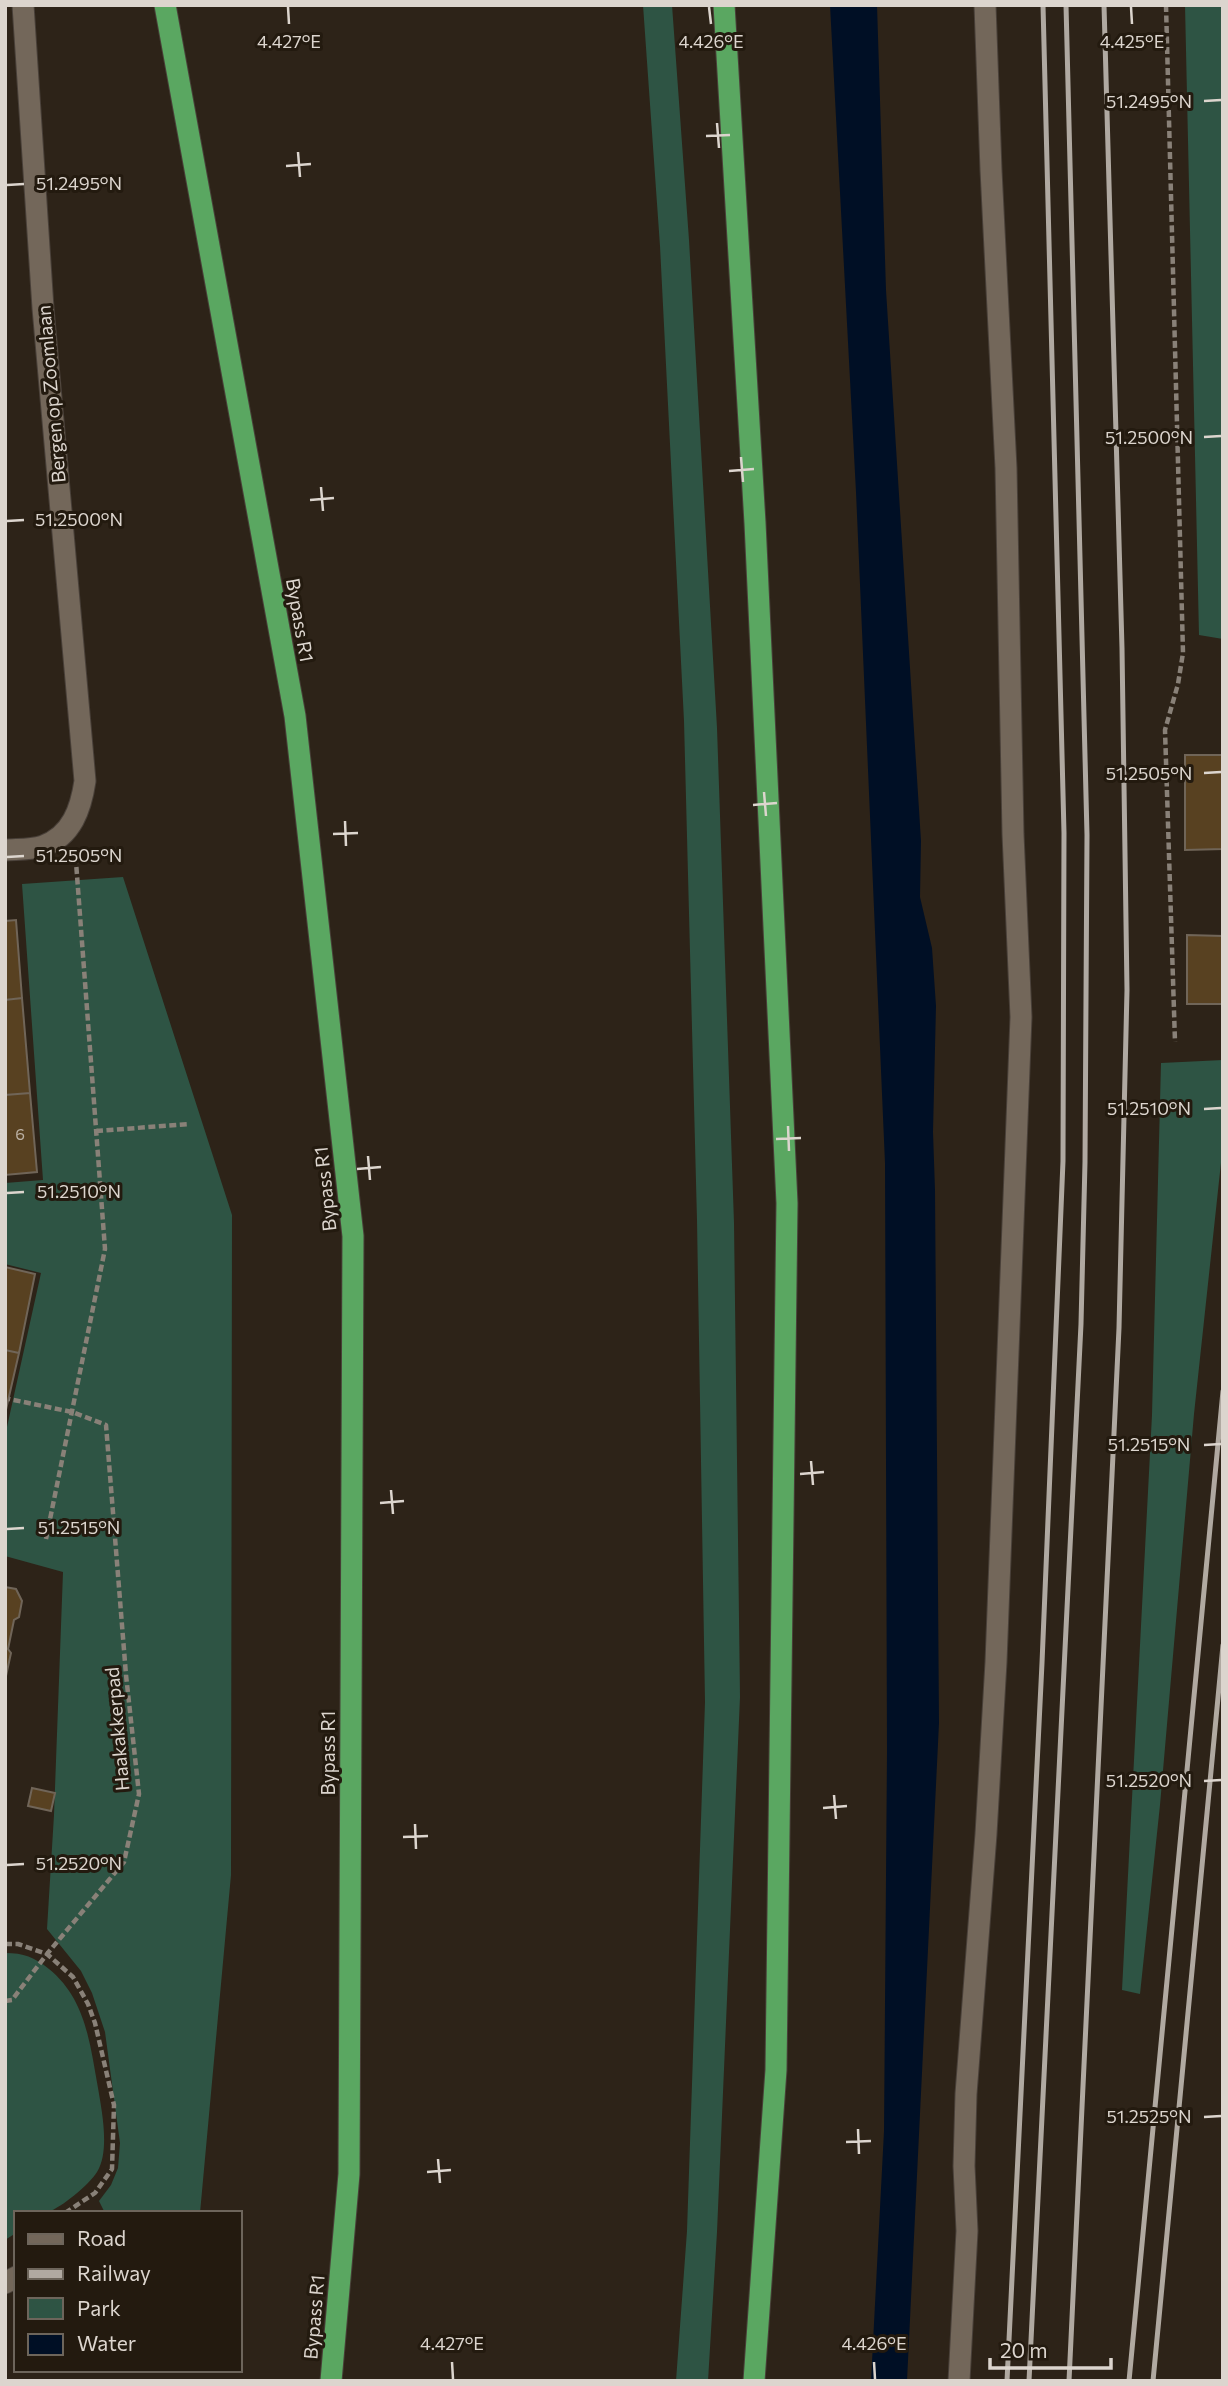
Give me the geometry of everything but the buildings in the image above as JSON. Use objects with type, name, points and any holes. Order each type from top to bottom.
[{"type":"highway","name":"Bypass R1","points":[[165,5],[295,716],[353,1236],[349,2174],[331,2381]]},
{"type":"highway","points":[[724,5],[755,523],[788,1203],[776,2070],[754,2381]]},
{"type":"street","name":"Bergen op Zoomlaan","points":[[23,5],[43,308],[85,781],[82,803],[73,823]]},
{"type":"street","points":[[958,2381],[967,2231],[965,2106],[996,1662],[1021,1017],[1013,834],[1006,468],[991,184],[985,5]]},
{"type":"street","points":[[5,850],[41,847],[58,839],[73,823]]},
{"type":"path","points":[[1166,5],[1183,653],[1178,684],[1165,730],[1175,1042]]},
{"type":"path","points":[[46,1539],[105,1249],[73,823]]},
{"type":"path","points":[[96,1131],[190,1124]]},
{"type":"path","points":[[9,1399],[72,1412]]},
{"type":"path","name":"Haakakkerpad","points":[[5,2001],[12,2000],[124,1862],[139,1794],[125,1662],[106,1425],[72,1412]]},
{"type":"path","points":[[5,1944],[18,1944],[47,1954],[73,1977],[95,2023],[114,2105],[111,2169],[95,2193],[68,2211]]},
{"type":"green space","points":[[643,5],[672,5],[689,240],[717,728],[734,1223],[740,1697],[708,2381],[676,2381],[687,2231],[705,1702],[697,1220],[684,721],[660,246]]},
{"type":"green space","points":[[1185,5],[1223,5],[1223,639],[1199,635]]},
{"type":"green space","points":[[123,877],[232,1215],[231,1875],[200,2211],[104,2211],[99,2201],[111,2185],[118,2168],[120,2143],[105,2032],[92,1993],[81,1971],[47,1929],[63,1572],[5,1556],[5,1436],[41,1273],[5,1264],[5,1183],[43,1180],[22,884]]},
{"type":"green space","points":[[1223,1060],[1223,1144],[1194,1414],[1160,1805],[1140,1994],[1122,1990],[1152,1415],[1161,1063]]},
{"type":"green space","points":[[5,1953],[23,1955],[44,1965],[61,1981],[79,2008],[92,2055],[104,2143],[101,2163],[88,2183],[68,2201],[50,2211],[14,2211],[14,2234],[5,2240]]},
{"type":"water","points":[[830,5],[877,5],[886,290],[921,841],[920,897],[932,948],[936,1006],[933,1132],[939,1723],[907,2381],[871,2381],[884,2131],[887,1751],[885,1163],[856,492]]},
{"type":"railway","points":[[1007,2381],[1063,1161],[1064,833],[1043,5]]},
{"type":"railway","points":[[1029,2381],[1081,1324],[1085,1162],[1087,835],[1066,5]]},
{"type":"railway","points":[[1069,2381],[1119,1328],[1127,990],[1122,648],[1104,5]]},
{"type":"railway","points":[[1129,2381],[1223,1391]]},
{"type":"railway","points":[[1153,2381],[1223,1645]]}]
